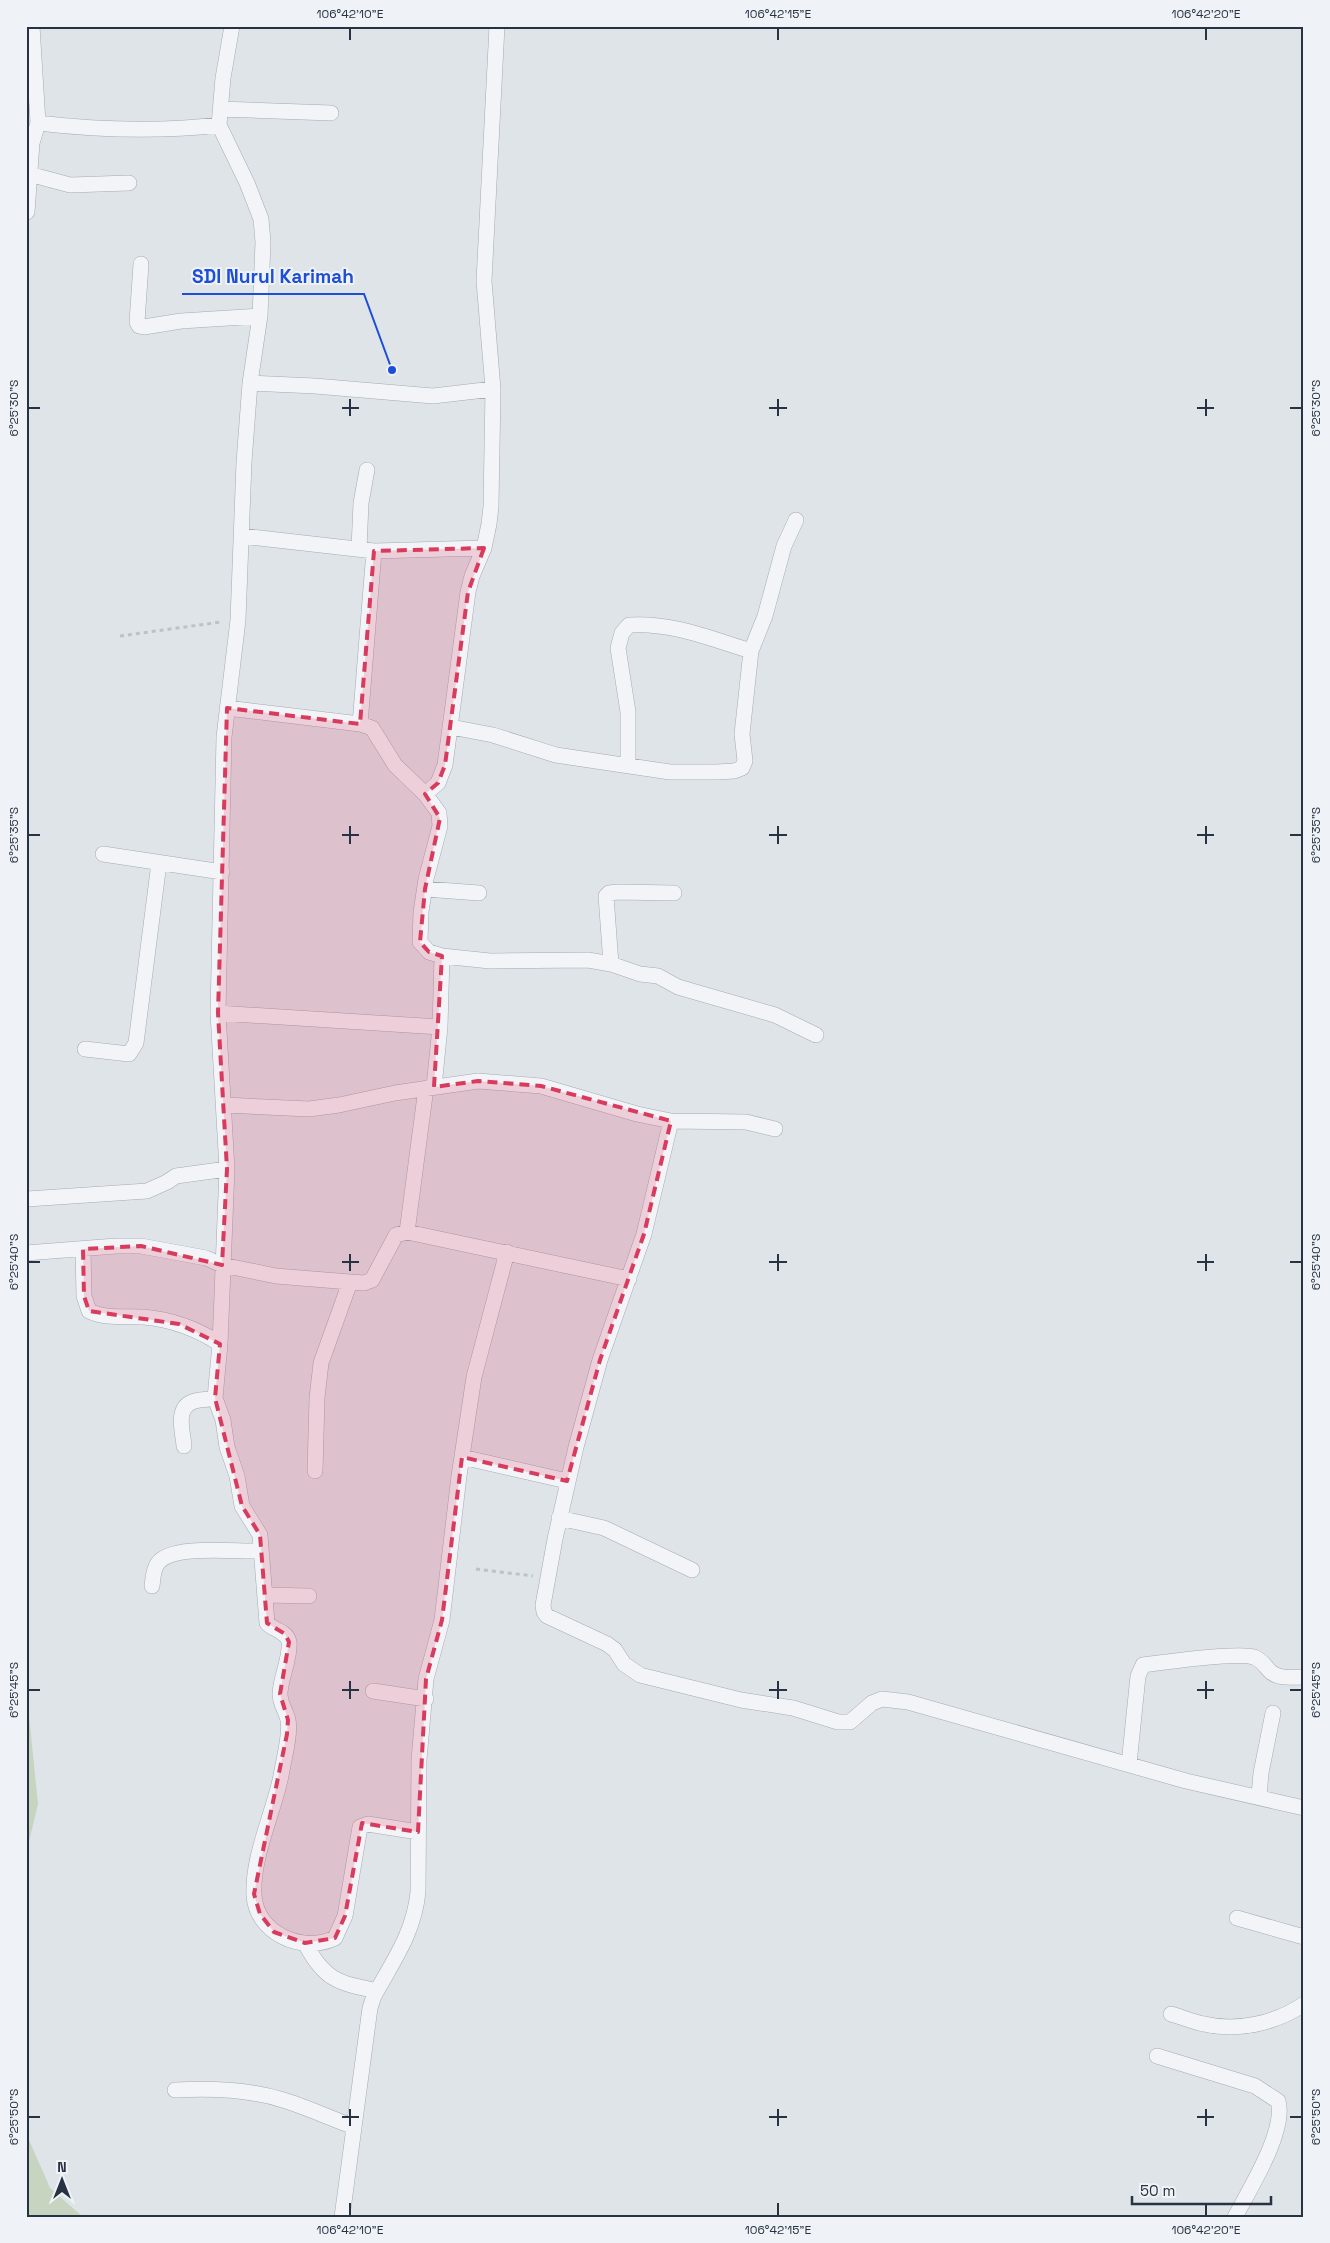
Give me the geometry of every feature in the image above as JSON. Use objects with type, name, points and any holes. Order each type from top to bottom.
[{"type":"street","points":[[27,212],[28,174],[32,143],[38,124],[32,26]]},
{"type":"street","points":[[232,26],[219,125],[261,219],[263,242],[260,316],[256,353],[250,383],[244,462],[238,620],[227,708],[222,812],[218,1013],[227,1169],[220,1344],[215,1398],[223,1420],[227,1447],[237,1476],[242,1506],[260,1535],[267,1622],[271,1628],[285,1634],[289,1642],[280,1694],[288,1720],[280,1778],[261,1847],[254,1894],[256,1905],[266,1925],[286,1939],[305,1943],[329,1941],[334,1938],[345,1916],[358,1832],[362,1825],[374,1824],[418,1832]]},
{"type":"street","points":[[425,794],[438,783],[445,765],[468,592],[472,576],[484,548],[491,507],[493,389],[484,281],[497,26]]},
{"type":"street","points":[[220,109],[330,113]]},
{"type":"street","points":[[38,124],[102,129],[190,128],[219,125]]},
{"type":"street","points":[[28,174],[70,185],[129,183]]},
{"type":"street","points":[[141,264],[137,322],[139,326],[144,327],[181,321],[260,316]]},
{"type":"street","points":[[250,383],[314,386],[433,396],[493,389]]},
{"type":"street","points":[[360,724],[367,550],[360,511],[368,470]]},
{"type":"street","points":[[451,727],[493,735],[556,755],[670,772],[717,772],[734,771],[742,768],[745,762],[742,734],[751,651],[765,616],[784,546],[796,520]]},
{"type":"street","points":[[242,536],[367,550],[484,548]]},
{"type":"street","points":[[628,765],[628,712],[618,648],[622,633],[630,625],[662,625],[680,628],[690,633],[751,651]]},
{"type":"street","points":[[227,708],[360,724],[372,728],[396,765],[435,804],[440,818],[425,888],[420,942],[429,952],[442,956],[490,961],[588,960],[611,964],[640,974],[658,976],[678,987],[775,1015],[816,1035]]},
{"type":"street","points":[[103,854],[222,872]]},
{"type":"street","points":[[84,1049],[129,1054],[136,1043],[159,863]]},
{"type":"street","points":[[425,888],[479,893]]},
{"type":"street","points":[[611,964],[606,896],[609,893],[618,892],[674,894]]},
{"type":"street","points":[[407,1232],[440,1027],[442,956]]},
{"type":"street","points":[[218,1013],[440,1027]]},
{"type":"street","points":[[224,1105],[309,1109],[478,1081],[541,1086],[638,1114],[671,1121],[746,1122],[775,1129]]},
{"type":"street","points":[[671,1121],[644,1234],[600,1360],[567,1481],[543,1605],[547,1616],[607,1644],[615,1650],[624,1664],[640,1674],[741,1700],[793,1708],[843,1723],[855,1719],[872,1703],[882,1700],[908,1702],[1186,1781],[1259,1796],[1304,1808]]},
{"type":"street","points":[[27,1199],[147,1191],[176,1176],[227,1169]]},
{"type":"street","points":[[26,1253],[141,1246],[206,1258],[222,1265],[276,1276],[364,1283],[372,1280],[396,1235],[407,1232],[629,1279]]},
{"type":"street","points":[[83,1249],[84,1296],[89,1311],[100,1315],[146,1317],[179,1324],[206,1334],[220,1344]]},
{"type":"street","points":[[342,2217],[352,2126],[370,2008],[377,1991],[412,1928],[416,1913],[418,1892],[419,1760],[426,1699],[426,1679],[442,1620],[474,1377],[507,1252]]},
{"type":"street","points":[[315,1471],[317,1398],[321,1363],[350,1282]]},
{"type":"street","points":[[184,1446],[181,1415],[184,1408],[192,1402],[215,1398]]},
{"type":"street","points":[[462,1457],[567,1481]]},
{"type":"street","points":[[559,1518],[604,1528],[692,1570]]},
{"type":"street","points":[[152,1586],[156,1565],[175,1553],[261,1552]]},
{"type":"street","points":[[265,1595],[309,1596]]},
{"type":"street","points":[[1129,1764],[1138,1676],[1143,1665],[1232,1656],[1253,1657],[1264,1662],[1269,1671],[1275,1676],[1304,1677]]},
{"type":"street","points":[[373,1691],[426,1699]]},
{"type":"street","points":[[1259,1796],[1260,1773],[1273,1713]]},
{"type":"street","points":[[1236,1918],[1304,1937]]},
{"type":"street","points":[[305,1943],[315,1962],[336,1980],[377,1991]]},
{"type":"street","points":[[1171,2014],[1205,2024],[1223,2026],[1251,2024],[1287,2015],[1304,2004]]},
{"type":"street","points":[[1157,2056],[1255,2086],[1278,2101],[1277,2125],[1270,2149],[1235,2217]]},
{"type":"street","points":[[175,2090],[245,2091],[283,2100],[352,2126]]},
{"type":"path","points":[[120,636],[238,620]]},
{"type":"path","points":[[476,1569],[548,1578]]},
{"type":"highlighted area","points":[[484,548],[468,592],[445,765],[438,783],[425,794],[440,818],[425,889],[420,942],[429,952],[442,956],[434,1087],[478,1081],[541,1086],[671,1121],[644,1234],[600,1360],[567,1481],[462,1457],[442,1620],[426,1679],[418,1832],[362,1823],[345,1916],[335,1938],[305,1943],[274,1932],[260,1914],[254,1894],[287,1734],[288,1720],[280,1694],[289,1642],[285,1634],[267,1623],[260,1535],[242,1506],[215,1398],[220,1344],[179,1324],[89,1311],[84,1296],[83,1249],[141,1246],[222,1265],[227,1169],[218,1013],[227,708],[360,724],[374,551]]},
{"type":"green space","points":[[26,1687],[38,1804],[26,1854]]},
{"type":"green space","points":[[26,2133],[50,2188],[83,2217],[26,2217]]},
{"type":"place","name":"SDI Nurul Karimah","points":[[392,370]]}]
